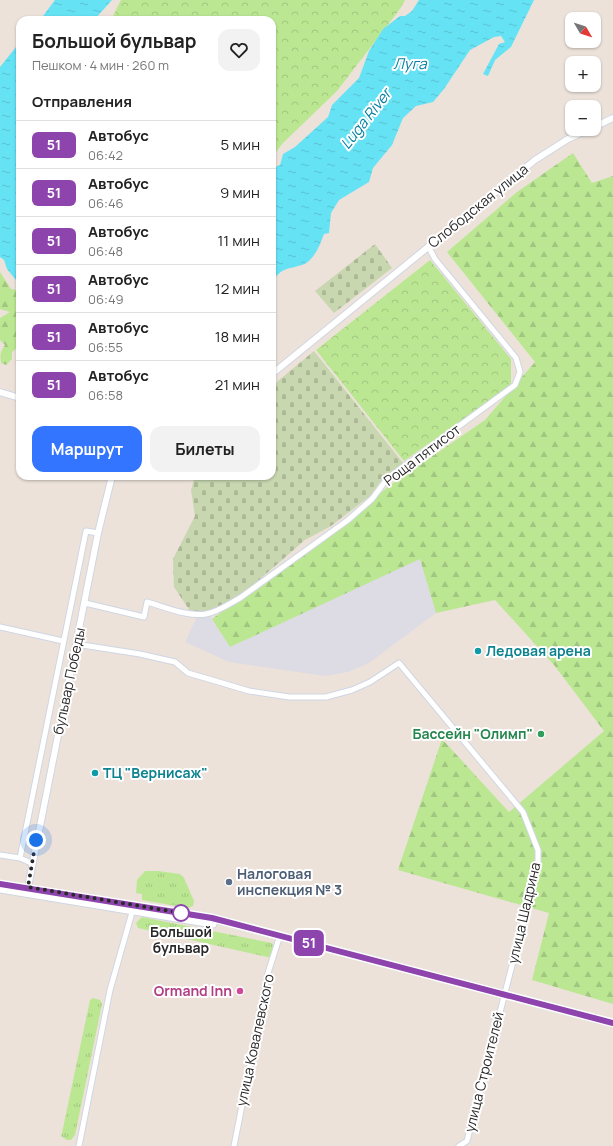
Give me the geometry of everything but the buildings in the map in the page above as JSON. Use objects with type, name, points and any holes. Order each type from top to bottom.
[{"type":"main road","points":[[0,884],[28,887],[133,908]]},
{"type":"main road","points":[[0,889],[212,918],[504,996],[613,1023]]},
{"type":"main road","points":[[504,996],[613,1028]]},
{"type":"street","points":[[601,124],[613,118]]},
{"type":"street","name":"Слободская улица","points":[[276,371],[535,160],[574,136]]},
{"type":"street","name":"Роща пятисот","points":[[84,603],[144,617],[147,602],[190,614],[205,614],[222,608],[240,598],[348,520],[372,499],[387,479],[515,385],[520,372],[516,358],[435,259],[428,246]]},
{"type":"street","points":[[0,392],[16,397]]},
{"type":"street","name":"бульвар Победы","points":[[28,887],[31,863],[98,533],[111,480]]},
{"type":"street","points":[[20,858],[86,530],[98,533]]},
{"type":"street","points":[[0,627],[63,641]]},
{"type":"street","name":"улица Шадрина","points":[[76,644],[140,654],[175,662],[188,672],[212,680],[249,690],[288,697],[326,696],[352,690],[370,682],[399,663],[523,812],[538,850],[538,864],[528,907],[504,996]]},
{"type":"street","points":[[0,855],[20,858],[31,863]]},
{"type":"street","points":[[79,1146],[110,990],[133,908]]},
{"type":"street","name":"улица Ковалевского","points":[[234,1146],[268,972],[280,937]]},
{"type":"street","name":"улица Строителей","points":[[459,1146],[467,1140],[504,996]]},
{"type":"shaded area","points":[[420,558],[436,613],[369,663],[348,672],[325,676],[229,662],[185,642],[198,615],[210,616],[230,647]]},
{"type":"green space","points":[[121,0],[405,0],[400,9],[337,91],[283,143],[276,152],[276,16],[113,16]]},
{"type":"green space","points":[[573,153],[592,183],[613,176],[613,1004],[532,980],[549,913],[398,870],[442,739],[509,812],[604,731],[554,665],[495,600],[436,613],[420,559],[230,647],[212,619],[348,520],[389,486],[485,420],[535,362],[447,252],[517,192]]},
{"type":"green space","points":[[375,244],[392,268],[334,313],[315,291]]},
{"type":"green space","points":[[430,260],[511,359],[511,385],[404,461],[316,350]]},
{"type":"green space","points":[[0,272],[11,289],[16,290],[16,349],[12,352],[12,359],[6,365],[1,363],[0,358],[5,345],[0,340],[0,318],[10,312],[0,309]]},
{"type":"green space","points":[[314,351],[403,463],[383,478],[370,496],[331,526],[305,540],[253,585],[230,601],[204,613],[190,611],[174,587],[173,559],[195,516],[191,490],[194,480],[276,480],[276,383]]},
{"type":"green space","points":[[145,871],[180,874],[184,878],[194,901],[193,906],[188,908],[142,900],[142,894],[136,893],[137,880]]},
{"type":"green space","points":[[142,917],[272,943],[275,949],[272,958],[138,928],[136,923]]},
{"type":"green space","points":[[93,998],[100,1000],[102,1004],[75,1135],[71,1140],[67,1140],[61,1136],[90,1000]]},
{"type":"water","points":[[55,0],[112,0],[98,16],[43,16]]},
{"type":"water","name":"Луга","points":[[419,0],[534,0],[511,47],[495,60],[488,76],[483,74],[499,44],[505,42],[501,36],[494,37],[470,50],[444,89],[433,102],[416,106],[403,118],[392,145],[373,168],[369,182],[339,200],[331,213],[329,233],[324,234],[318,248],[310,260],[302,265],[282,271],[276,276],[276,166],[280,165],[283,154],[295,147],[328,117],[332,105],[359,78],[369,51],[383,29],[400,16],[405,16],[412,11]]},
{"type":"water","points":[[16,47],[16,280],[7,269],[4,260],[0,257],[0,67]]},
{"type":"bus line","name":"51","points":[[0,884],[28,887],[212,918],[613,1023]]},
{"type":"place","name":"Ледовая арена","points":[[478,651]]},
{"type":"place","name":"Бассейн \"Олимп\"","points":[[541,734]]},
{"type":"place","name":"ТЦ \"Вернисаж\"","points":[[95,773]]},
{"type":"place","name":"Налоговая инспекция № 3","points":[[229,882]]},
{"type":"place","name":"Большой бульвар","points":[[181,913]]},
{"type":"place","name":"Ormand Inn","points":[[240,991]]},
{"type":"route","points":[[36,840],[28,887],[181,913]]},
{"type":"water label","name":"Luga River","points":[[366,119]]}]
